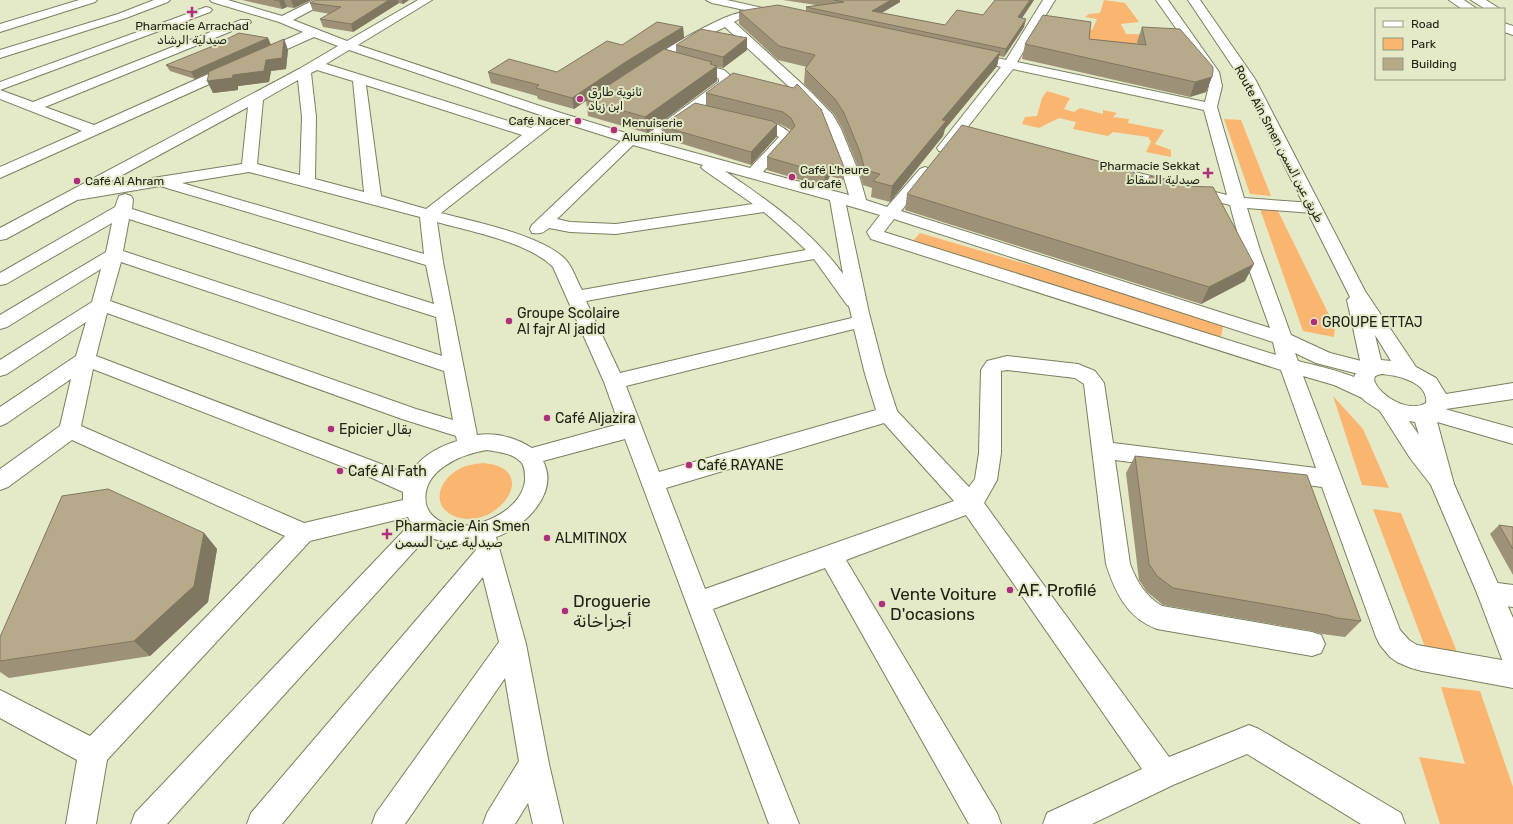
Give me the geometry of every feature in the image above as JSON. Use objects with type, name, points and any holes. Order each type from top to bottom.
[{"type":"main road","name":"Route Aïn Smen طريق عين السمن","points":[[1194,0],[1248,79],[1356,292],[1408,372]]},
{"type":"main road","points":[[1454,0],[1469,8]]},
{"type":"main road","points":[[1477,0],[1492,8]]},
{"type":"main road","name":"Route Aïn Smen طريق عين السمن","points":[[1356,292],[1358,312],[1371,369]]},
{"type":"main road","points":[[1442,484],[1429,404],[1408,372],[1389,367],[1371,369],[1365,373],[1363,380],[1364,386],[1401,424],[1418,452],[1442,484],[1501,594],[1513,653]]},
{"type":"main road","points":[[1380,401],[1410,413],[1429,404],[1505,392]]},
{"type":"street","points":[[2,18],[67,0]]},
{"type":"street","points":[[0,28],[92,0]]},
{"type":"street","points":[[216,0],[283,20],[348,46],[638,142],[860,203],[891,214],[1083,273],[1281,338],[1323,358],[1346,365],[1371,369]]},
{"type":"street","points":[[283,20],[323,0]]},
{"type":"street","points":[[0,235],[256,98],[313,59],[348,46],[426,0]]},
{"type":"street","points":[[712,0],[749,5],[790,17]]},
{"type":"street","points":[[1049,0],[1010,64],[957,132],[875,232],[879,237],[1289,366],[1331,375],[1351,383],[1380,401]]},
{"type":"street","points":[[1162,0],[1213,72],[1216,82],[1216,90],[1210,107],[1251,250],[1278,323],[1289,366],[1389,637],[1397,648],[1408,655],[1422,659],[1513,675]]},
{"type":"street","points":[[0,54],[122,16],[174,2],[211,12],[121,42],[0,86]]},
{"type":"street","points":[[638,74],[698,35],[726,21],[749,5]]},
{"type":"street","points":[[230,17],[259,27]]},
{"type":"street","points":[[726,21],[806,95],[828,118],[834,129],[849,168],[860,203]]},
{"type":"street","points":[[33,107],[245,22]]},
{"type":"street","points":[[80,29],[121,42]]},
{"type":"street","points":[[0,173],[314,32]]},
{"type":"street","points":[[277,34],[293,41],[313,59],[359,79],[534,134]]},
{"type":"street","points":[[30,44],[72,60]]},
{"type":"street","points":[[103,49],[145,62]]},
{"type":"street","points":[[525,242],[638,142],[693,108],[726,82],[726,77],[719,73],[663,58]]},
{"type":"street","points":[[307,182],[313,59]]},
{"type":"street","points":[[987,59],[1210,107]]},
{"type":"street","points":[[359,79],[373,199]]},
{"type":"street","points":[[0,94],[93,130]]},
{"type":"street","points":[[249,167],[256,98]]},
{"type":"street","points":[[693,108],[708,112]]},
{"type":"street","points":[[428,215],[534,134],[563,118],[582,112]]},
{"type":"street","points":[[739,120],[777,129],[783,132],[786,137],[753,174]]},
{"type":"street","points":[[957,132],[972,136]]},
{"type":"street","points":[[696,158],[793,227],[819,253],[836,274],[862,317]]},
{"type":"street","points":[[73,196],[249,167],[373,199],[525,242],[546,253],[557,261],[561,265],[614,382],[784,824]]},
{"type":"street","points":[[1108,170],[1238,202],[1313,208]]},
{"type":"street","points":[[163,181],[434,262]]},
{"type":"street","points":[[0,481],[70,430],[85,359],[114,254],[124,211],[127,187]]},
{"type":"street","points":[[837,197],[875,374],[888,414],[971,504],[1163,774]]},
{"type":"street","points":[[546,222],[570,227],[616,229],[765,207]]},
{"type":"street","points":[[0,280],[124,211],[445,314]]},
{"type":"street","points":[[428,215],[434,262],[445,314],[452,367],[467,438]]},
{"type":"street","points":[[576,297],[819,253]]},
{"type":"street","points":[[0,323],[114,254],[452,367]]},
{"type":"street","points":[[0,369],[101,304]]},
{"type":"street","points":[[101,304],[409,414],[467,438],[498,442],[514,446],[529,457],[535,466],[537,476],[536,487],[531,499],[523,510],[512,519],[494,529],[486,542],[262,824]]},
{"type":"street","points":[[614,382],[862,317]]},
{"type":"street","points":[[0,418],[85,359]]},
{"type":"street","points":[[85,359],[380,472],[419,506],[436,530],[450,535],[466,535],[486,542]]},
{"type":"street","points":[[698,603],[971,504],[986,480],[990,453],[991,370],[998,364],[1007,363],[1078,371],[1092,378],[1094,383],[1118,564],[1125,584],[1133,598],[1145,611],[1157,617],[1312,644]]},
{"type":"street","points":[[1429,404],[1513,436]]},
{"type":"street","points":[[652,483],[888,414]]},
{"type":"street","points":[[529,457],[631,429]]},
{"type":"street","points":[[70,430],[303,533]]},
{"type":"street","points":[[146,824],[419,506],[424,472],[438,459],[456,449],[467,438]]},
{"type":"street","points":[[1102,450],[1330,479]]},
{"type":"street","points":[[81,824],[93,753],[303,533],[419,506]]},
{"type":"street","points":[[486,542],[513,644],[534,764],[548,824]]},
{"type":"street","points":[[831,556],[986,824]]},
{"type":"street","points":[[387,824],[513,644]]},
{"type":"street","points":[[0,703],[93,753]]},
{"type":"street","points":[[1058,824],[1163,774],[1248,739],[1390,824]]},
{"type":"street","points":[[498,824],[534,764]]},
{"type":"green space","points":[[1104,0],[1125,3],[1139,22],[1121,24],[1126,34],[1173,35],[1119,65],[1050,23],[1092,30],[1097,19],[1085,17],[1089,14],[1100,13]]},
{"type":"green space","points":[[1047,91],[1070,98],[1064,109],[1074,112],[1080,108],[1103,114],[1103,110],[1117,113],[1113,117],[1129,119],[1128,123],[1164,130],[1155,144],[1171,150],[1171,157],[1146,152],[1151,142],[1148,137],[1113,132],[1108,136],[1073,129],[1076,122],[1059,118],[1039,128],[1022,124],[1025,117],[1037,116],[1042,98]]},
{"type":"green space","points":[[1224,119],[1241,120],[1271,196],[1250,194]]},
{"type":"green space","points":[[1260,209],[1278,211],[1335,327],[1334,337],[1303,331]]},
{"type":"green space","points":[[920,233],[1224,322],[1220,341],[911,243]]},
{"type":"green space","points":[[1333,396],[1363,429],[1389,488],[1362,485]]},
{"type":"green space","points":[[483,463],[501,467],[510,475],[512,485],[508,496],[500,506],[488,514],[475,519],[460,518],[450,514],[444,509],[440,502],[441,488],[445,481],[459,469]]},
{"type":"green space","points":[[1373,509],[1401,513],[1457,652],[1425,647]]},
{"type":"green space","points":[[1441,687],[1480,691],[1513,787],[1513,824],[1440,824],[1419,757],[1465,764]]},
{"type":"building","points":[[316,0],[389,0],[351,24],[320,19],[341,7],[310,3]]},
{"type":"building","points":[[834,0],[891,0],[872,11],[945,25],[957,10],[983,15],[995,0],[1030,0],[1018,17],[1026,19],[1006,49],[806,7],[844,2]]},
{"type":"building","points":[[778,5],[1000,52],[942,120],[946,121],[892,186],[873,181],[880,174],[865,170],[860,152],[844,113],[835,99],[805,69],[815,55],[779,46],[739,11]]},
{"type":"building","points":[[1043,15],[1091,22],[1089,39],[1146,45],[1142,27],[1180,29],[1213,67],[1212,77],[1195,82],[1025,44]]},
{"type":"building","points":[[657,22],[683,27],[627,61],[572,98],[536,88],[539,85],[488,72],[509,59],[557,72],[607,41],[622,45]]},
{"type":"building","points":[[701,29],[747,38],[723,57],[676,45]]},
{"type":"building","points":[[239,33],[268,38],[191,72],[166,65],[213,46]]},
{"type":"building","points":[[284,39],[282,58],[266,60],[264,71],[233,75],[232,78],[207,81],[208,72]]},
{"type":"building","points":[[664,49],[712,62],[710,64],[717,66],[645,117],[586,100]]},
{"type":"building","points":[[733,73],[794,88],[797,84],[821,109],[844,167],[831,164],[825,174],[767,157],[795,126],[791,118],[783,112],[706,93]]},
{"type":"building","points":[[695,103],[772,121],[777,124],[751,152],[661,126]]},
{"type":"building","points":[[962,125],[1128,169],[1148,181],[1150,176],[1186,186],[1213,187],[1254,264],[1209,287],[907,194]]},
{"type":"building","points":[[1135,456],[1307,475],[1361,621],[1173,588],[1157,576],[1149,564]]},
{"type":"building","points":[[108,489],[204,533],[194,586],[134,641],[0,661],[0,637],[62,496]]},
{"type":"building","points":[[1499,525],[1513,527],[1513,549]]},
{"type":"place","name":"Pharmacie Arrachad صيدلية الرشاد","points":[[192,12]]},
{"type":"place","name":"ثانوية طارق ابن زياد","points":[[580,99]]},
{"type":"place","name":"Café Nacer","points":[[578,121]]},
{"type":"place","name":"Menuiserie Aluminium","points":[[614,130]]},
{"type":"place","name":"Pharmacie Sekkat صيدلية السقاط","points":[[1208,173]]},
{"type":"place","name":"Café L'heure du café","points":[[792,177]]},
{"type":"place","name":"Café Al Ahram","points":[[77,181]]},
{"type":"place","name":"Groupe Scolaire Al fajr Al jadid","points":[[509,321]]},
{"type":"place","name":"GROUPE ETTAJ","points":[[1314,322]]},
{"type":"place","name":"Café Aljazira","points":[[547,418]]},
{"type":"place","name":"Epicier بقال","points":[[331,429]]},
{"type":"place","name":"Café RAYANE","points":[[689,465]]},
{"type":"place","name":"Café Al Fath","points":[[340,471]]},
{"type":"place","name":"Pharmacie Ain Smen صيدلية عين السمن","points":[[387,534]]},
{"type":"place","name":"ALMITINOX","points":[[547,538]]},
{"type":"place","name":"AF. Profilé","points":[[1010,590]]},
{"type":"place","name":"Vente Voiture D'ocasions","points":[[882,604]]},
{"type":"place","name":"Droguerie أجزاخانة","points":[[565,611]]}]
